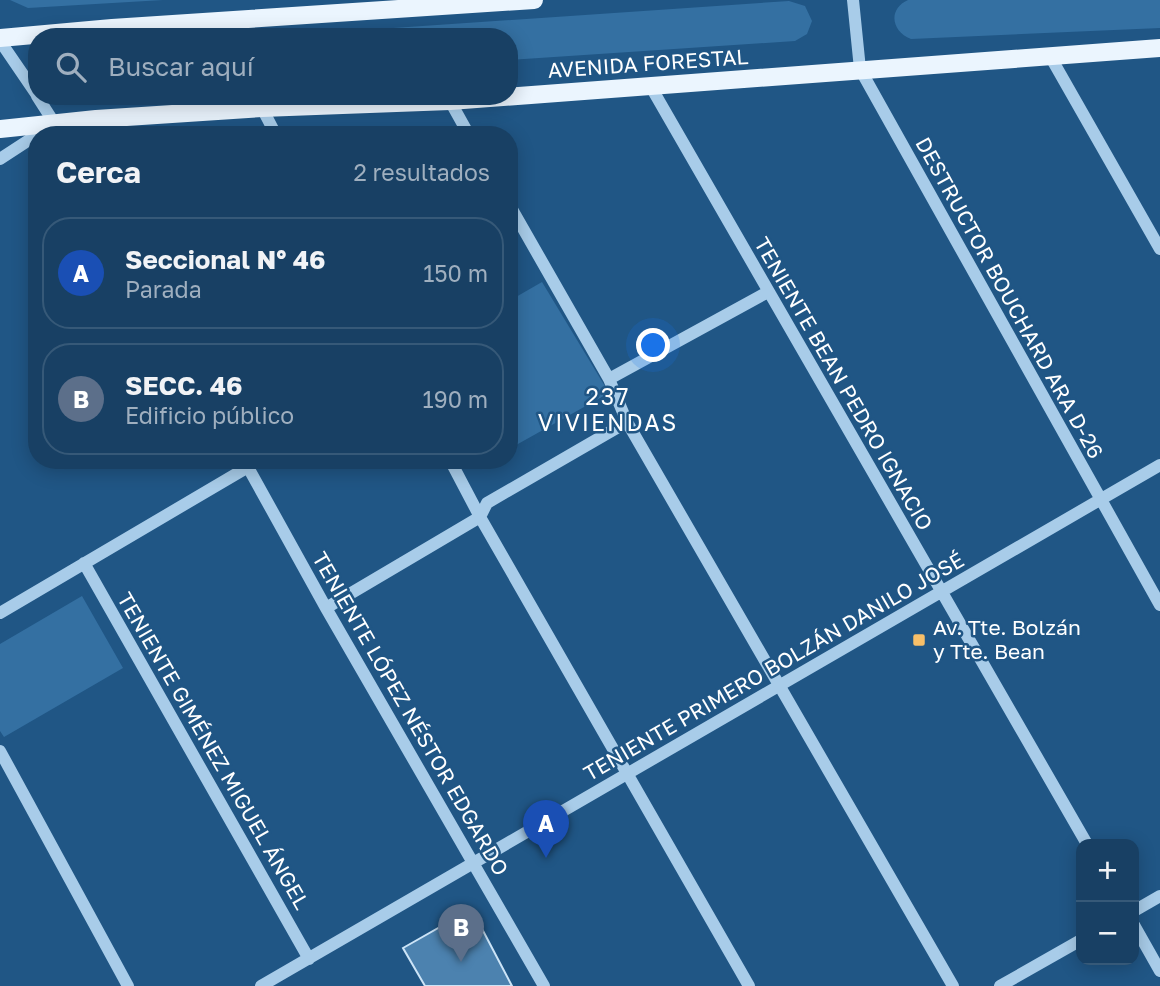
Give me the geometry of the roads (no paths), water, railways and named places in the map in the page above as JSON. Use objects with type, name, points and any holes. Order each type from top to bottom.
[{"type":"main road","points":[[111,28],[411,5],[534,0]]},
{"type":"main road","points":[[0,40],[28,37]]},
{"type":"main road","name":"AVENIDA FORESTAL","points":[[518,96],[1160,48]]},
{"type":"main road","name":"AVENIDA FORESTAL","points":[[88,126],[262,108],[343,105]]},
{"type":"main road","name":"AVENIDA FORESTAL","points":[[0,129],[28,129]]},
{"type":"street","name":"DESTRUCTOR BOUCHARD ARA D-26","points":[[853,0],[860,69],[1160,606]]},
{"type":"street","points":[[0,40],[28,82]]},
{"type":"street","points":[[1050,56],[1160,249]]},
{"type":"street","name":"TENIENTE BEAN PEDRO IGNACIO","points":[[651,87],[1084,839]]},
{"type":"street","points":[[43,105],[57,126]]},
{"type":"street","points":[[452,105],[464,126]]},
{"type":"street","points":[[262,108],[271,126]]},
{"type":"street","name":"AVENIDA FORESTAL","points":[[0,159],[28,145]]},
{"type":"street","points":[[518,220],[609,379],[627,422],[953,986]]},
{"type":"street","points":[[609,379],[768,292]]},
{"type":"street","points":[[326,608],[480,517],[486,502],[627,422]]},
{"type":"street","name":"TENIENTE PRIMERO BOLZÁN DANILO JOSÉ","points":[[261,986],[1160,465]]},
{"type":"street","points":[[0,612],[238,469]]},
{"type":"street","name":"TENIENTE LÓPEZ NÉSTOR EDGARDO","points":[[249,469],[544,986]]},
{"type":"street","points":[[455,469],[749,986]]},
{"type":"street","name":"TENIENTE GIMÉNEZ MIGUEL ÁNGEL","points":[[84,563],[309,959]]},
{"type":"street","points":[[0,751],[128,986]]},
{"type":"street","points":[[1139,908],[1160,896]]},
{"type":"street","points":[[1139,934],[1160,971]]},
{"type":"street","points":[[1000,986],[1076,943]]},
{"type":"place","name":"Av. Tte. Bolzán y Tte. Bean","points":[[919,640]]},
{"type":"place","name":"Seccional N° 46","points":[[546,858]]},
{"type":"place","name":"SECC. 46","points":[[461,962]]},
{"type":"district","name":"237 VIVIENDAS","points":[[608,410]]}]
